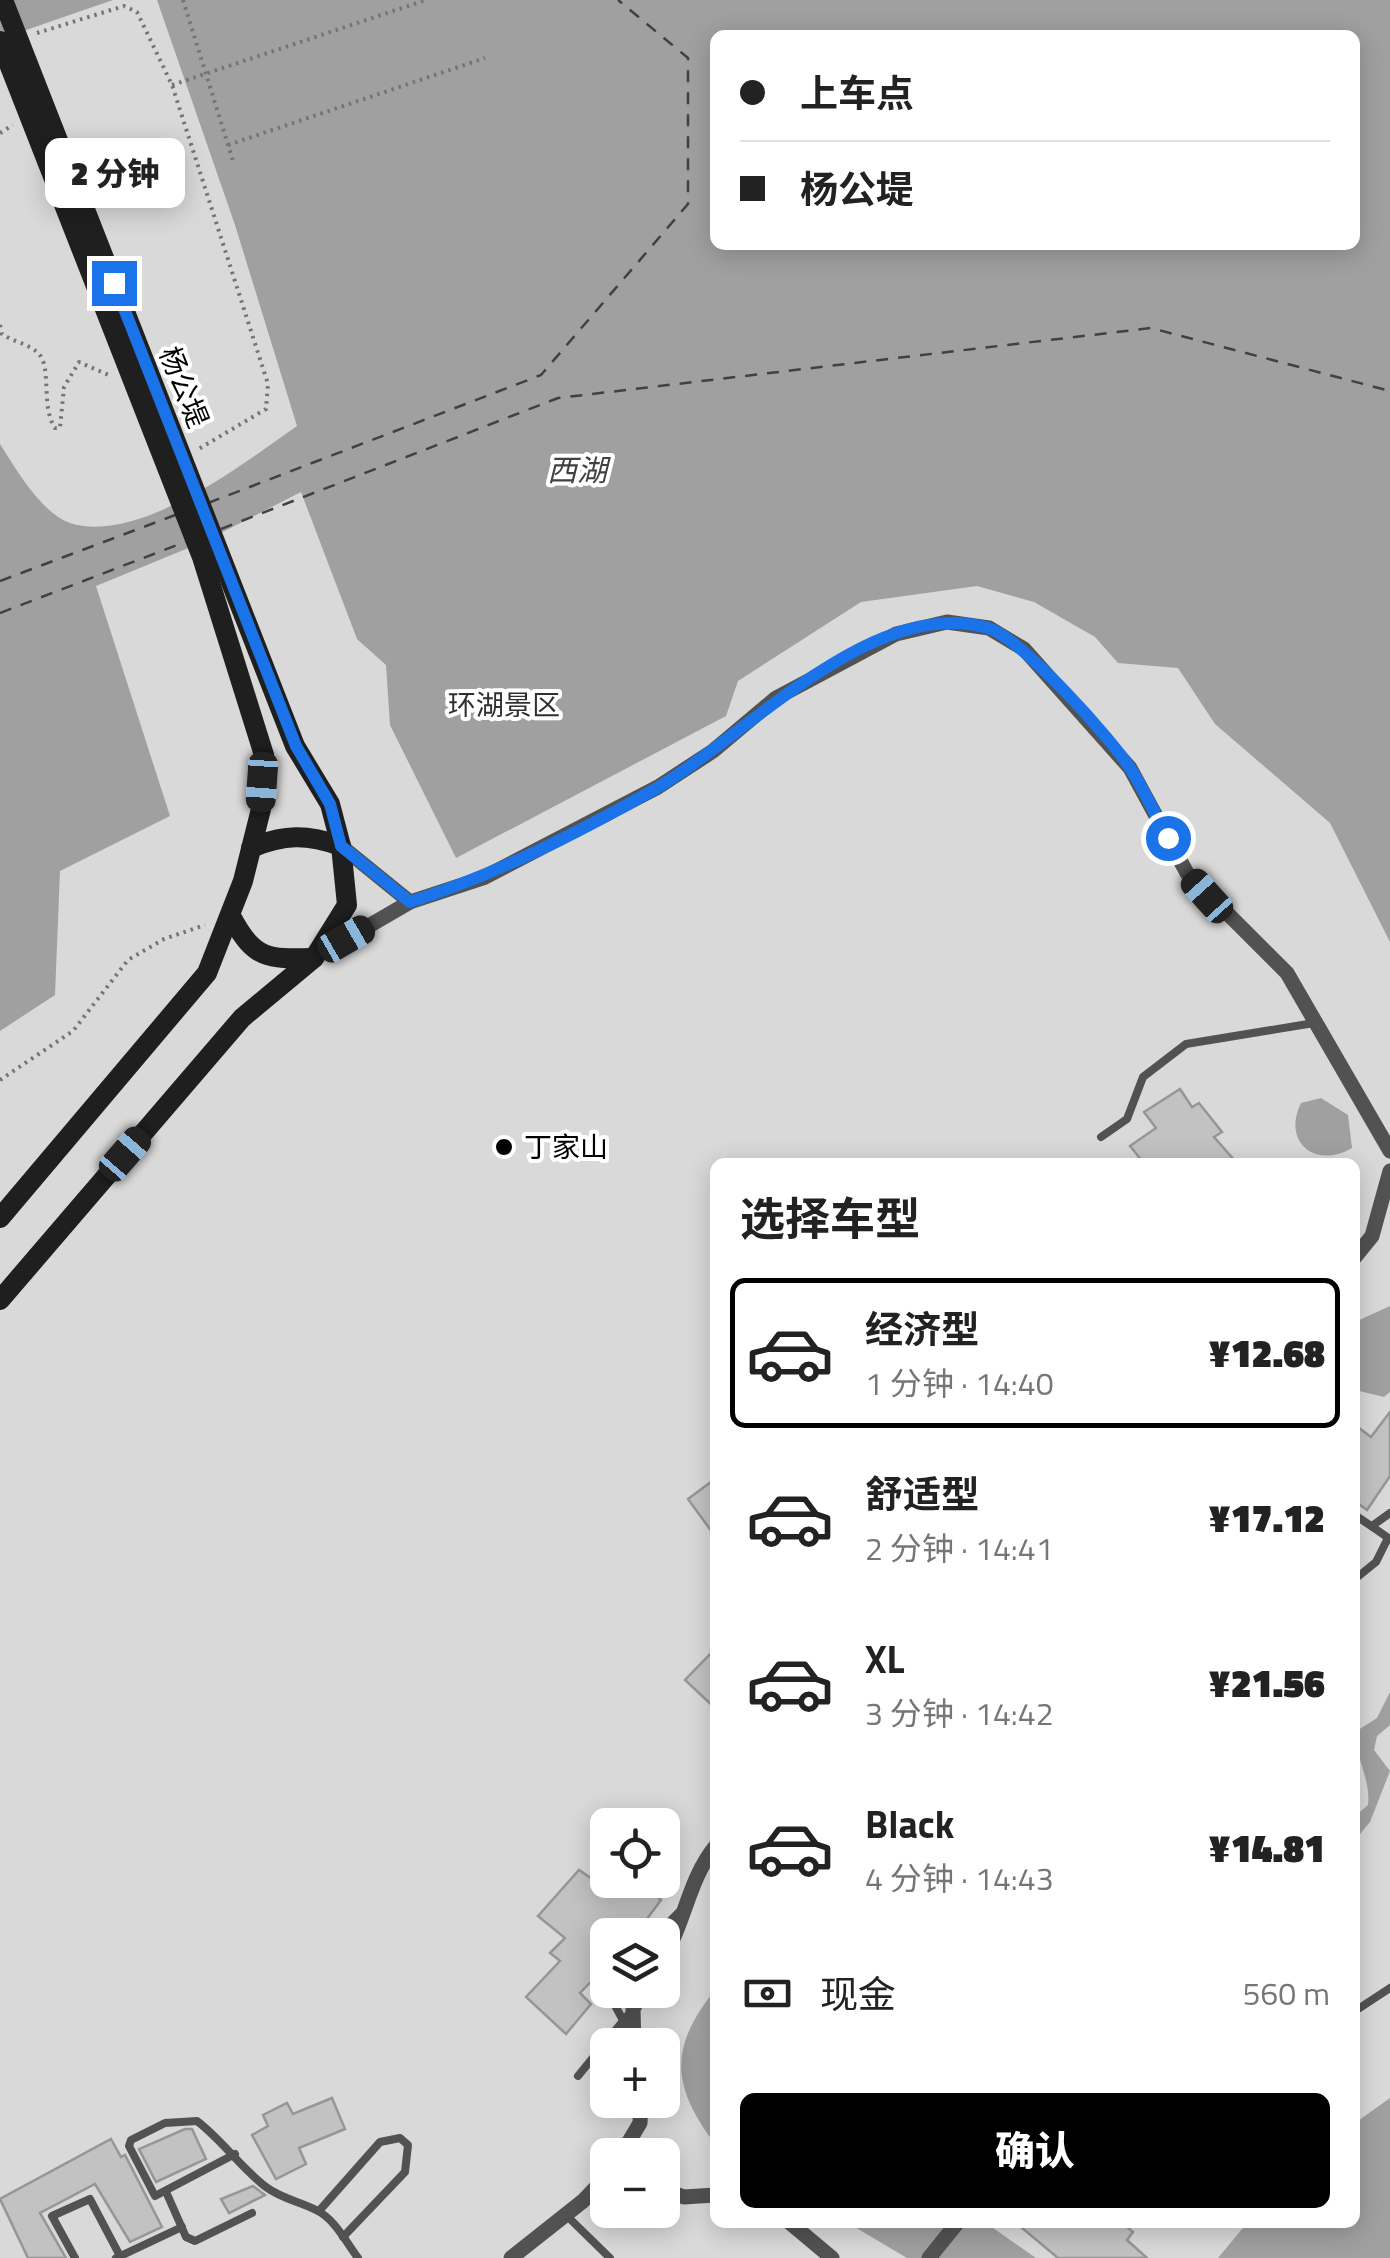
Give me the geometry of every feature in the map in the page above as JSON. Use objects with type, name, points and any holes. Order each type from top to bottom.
[{"type":"main road","name":"杨公堤","points":[[0,1300],[242,1018],[314,958],[347,906],[341,846],[330,804],[296,746],[182,482],[132,385],[9,40],[3,0]]},
{"type":"main road","name":"杨公堤","points":[[22,76],[183,458],[182,482]]},
{"type":"main road","name":"杨公堤","points":[[0,1218],[206,973],[234,913],[260,809],[264,755],[211,555]]},
{"type":"main road","points":[[250,848],[276,838],[310,835],[341,846]]},
{"type":"main road","points":[[234,913],[248,945],[272,958],[314,958]]},
{"type":"street","points":[[314,958],[410,902],[483,878],[658,787],[808,679],[896,634],[946,622],[989,628],[1024,649],[1130,768],[1186,873],[1287,972],[1390,1151]]},
{"type":"street","points":[[341,846],[410,902]]},
{"type":"street","points":[[1360,1251],[1372,1236],[1390,1171]]},
{"type":"street","points":[[1372,1236],[1390,1230]]},
{"type":"street","points":[[680,1920],[698,1872],[710,1854]]},
{"type":"street","points":[[511,2258],[590,2192]]},
{"type":"street","points":[[680,2195],[710,2195]]},
{"type":"street","points":[[796,2228],[832,2258]]},
{"type":"street","points":[[929,2258],[953,2228]]},
{"type":"lane","points":[[1101,1137],[1127,1119],[1142,1077],[1186,1044],[1318,1023]]},
{"type":"lane","points":[[1372,1526],[1390,1513]]},
{"type":"lane","points":[[1360,1518],[1389,1538],[1376,1562],[1360,1575]]},
{"type":"lane","points":[[674,1918],[687,1905]]},
{"type":"lane","points":[[1360,2008],[1390,1988]]},
{"type":"lane","points":[[578,2076],[631,2026]]},
{"type":"lane","points":[[236,2154],[167,2194],[155,2196],[130,2146],[132,2140],[165,2123],[197,2121],[236,2154],[262,2184],[287,2201],[319,2211],[358,2258]]},
{"type":"lane","points":[[319,2211],[380,2142],[400,2138],[408,2145],[405,2172],[343,2237]]},
{"type":"lane","points":[[167,2194],[186,2238],[195,2241],[252,2213]]},
{"type":"lane","points":[[75,2258],[52,2216],[90,2199],[118,2257],[182,2227]]},
{"type":"lane","points":[[566,2215],[610,2258]]},
{"type":"path","points":[[193,0],[184,1],[234,164]]},
{"type":"path","points":[[172,85],[426,0]]},
{"type":"path","points":[[9,40],[124,6],[137,12],[172,85],[268,384],[266,409],[183,458]]},
{"type":"path","points":[[228,145],[485,58]]},
{"type":"path","points":[[0,325],[2,334],[38,352],[44,362],[46,411],[55,428],[60,428],[64,387],[79,362],[132,385]]},
{"type":"path","points":[[0,1080],[73,1031],[128,960],[234,913]]},
{"type":"green space","name":"环湖景区","points":[[0,0],[1390,0],[1390,2258],[0,2258]]},
{"type":"water","points":[[0,0],[113,0],[0,39]]},
{"type":"water","name":"西湖","points":[[157,0],[1390,0],[1390,942],[1330,823],[1215,724],[1178,668],[1118,663],[1095,637],[1034,602],[977,586],[861,602],[738,681],[726,716],[456,858],[390,725],[386,665],[357,639],[301,492],[203,542],[96,586],[170,816],[60,871],[55,995],[0,1031],[0,444],[49,510],[70,523],[97,527],[158,512],[190,497],[297,426],[235,225]]},
{"type":"water","points":[[1321,1098],[1348,1115],[1352,1148],[1325,1156],[1305,1148],[1299,1140],[1296,1117],[1301,1103]]},
{"type":"water","points":[[1390,1306],[1390,1392],[1384,1397],[1360,1391],[1360,1320]]},
{"type":"water","points":[[1390,1692],[1390,1725],[1377,1736],[1374,1750],[1390,1771],[1370,1822],[1360,1834],[1360,1812],[1368,1805],[1368,1795],[1360,1760],[1360,1729],[1377,1718]]},
{"type":"water","points":[[710,1997],[710,2137],[690,2103],[681,2067],[689,2030]]},
{"type":"water","points":[[1390,2098],[1390,2258],[1218,2258],[1243,2228],[1360,2228],[1360,2119]]},
{"type":"water","points":[[856,2228],[993,2228],[1036,2258],[907,2258]]},
{"type":"building","points":[[1180,1089],[1192,1107],[1199,1103],[1222,1132],[1214,1137],[1232,1158],[1140,1158],[1130,1146],[1156,1128],[1144,1112]]},
{"type":"building","points":[[1390,1412],[1390,1476],[1367,1510],[1360,1505],[1360,1429],[1371,1437]]},
{"type":"building","points":[[710,1483],[710,1529],[688,1499]]},
{"type":"building","points":[[710,1654],[710,1703],[685,1680]]},
{"type":"building","points":[[579,1870],[590,1878],[590,1898],[661,1900],[648,1918],[590,1918],[590,1983],[580,1993],[590,2005],[566,2034],[526,1997],[560,1961],[550,1953],[565,1938],[538,1916]]},
{"type":"building","points":[[332,2098],[345,2129],[299,2148],[306,2164],[276,2179],[252,2135],[268,2126],[263,2115],[287,2103],[293,2114]]},
{"type":"building","points":[[192,2129],[206,2159],[156,2182],[139,2149]]},
{"type":"building","points":[[111,2139],[121,2157],[125,2155],[162,2227],[130,2242],[95,2184],[40,2213],[66,2258],[28,2258],[0,2199]]},
{"type":"building","points":[[253,2186],[265,2195],[229,2213],[221,2199]]},
{"type":"building","points":[[1022,2228],[1128,2228],[1133,2232],[1127,2240],[1147,2258],[1058,2258]]},
{"type":"ferry route","points":[[208,503],[541,375],[688,204],[688,58],[618,0]]},
{"type":"ferry route","points":[[221,529],[558,398],[1151,328],[1390,391]]},
{"type":"ferry route","points":[[0,581],[178,514]]},
{"type":"ferry route","points":[[0,613],[185,542]]},
{"type":"place","name":"丁家山","points":[[504,1147]]},
{"type":"route","points":[[114,283],[296,746],[330,804],[341,846],[410,902],[483,878],[658,787],[713,751],[776,698],[808,679],[896,634],[946,622],[989,628],[1024,649],[1130,768],[1168,838]]}]
